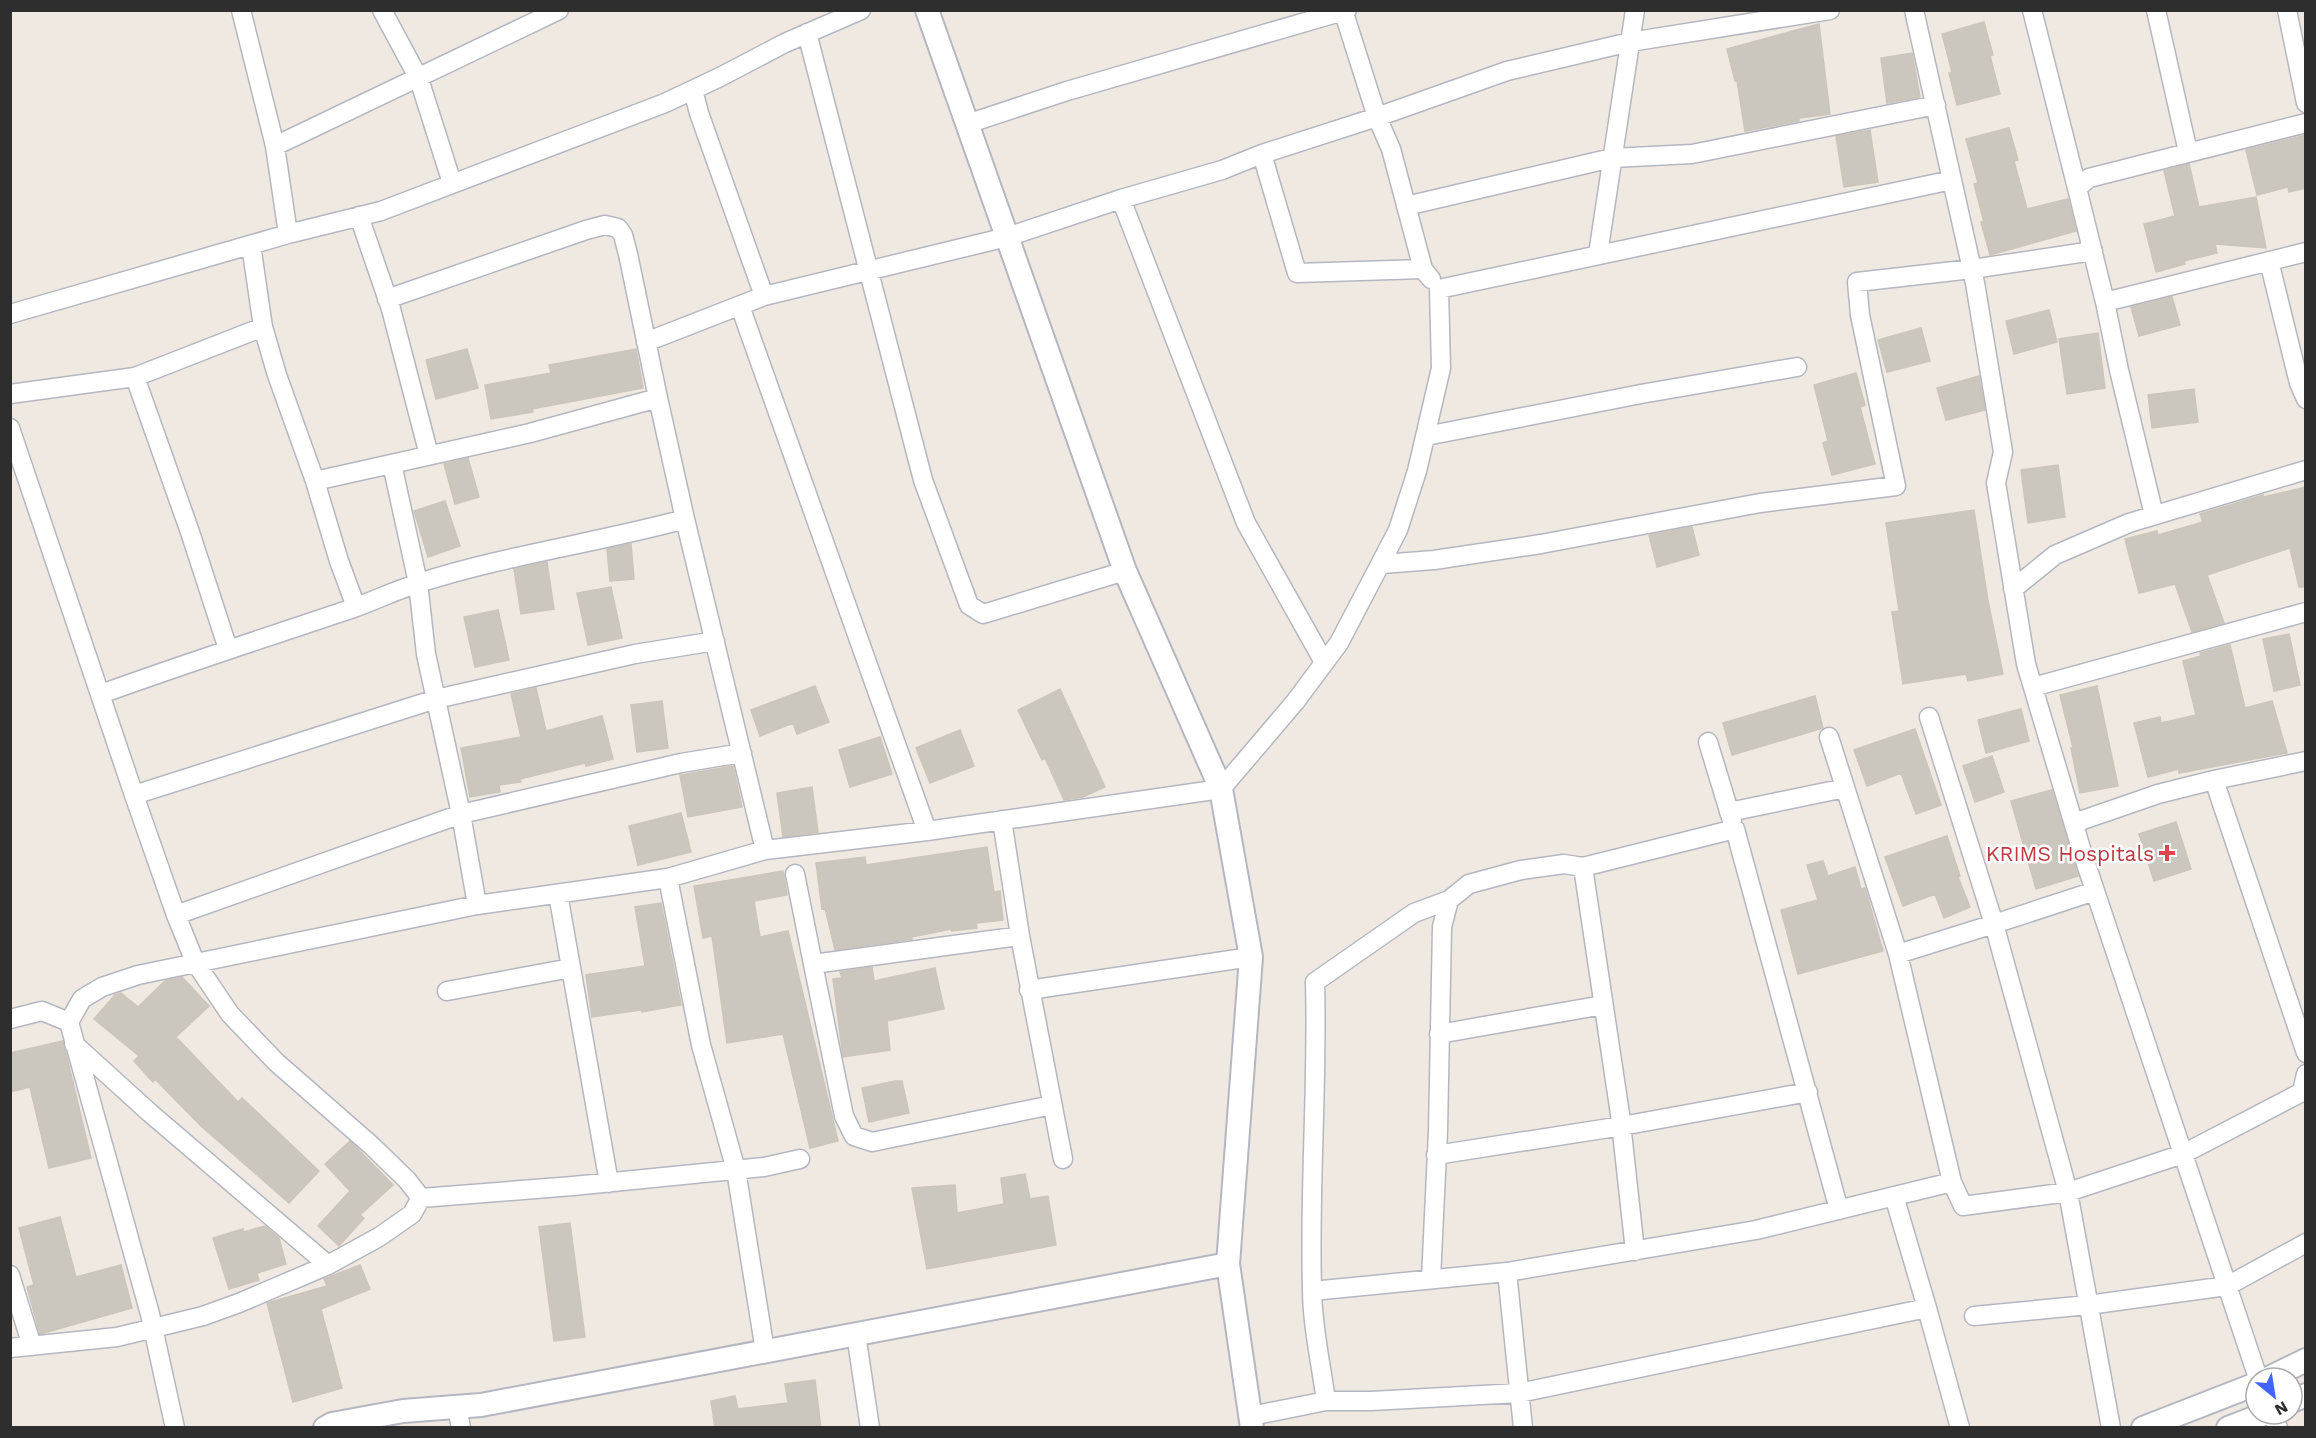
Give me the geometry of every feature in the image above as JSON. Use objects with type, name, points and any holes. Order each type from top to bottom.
[{"type":"street","points":[[241,10],[275,146],[288,234]]},
{"type":"street","points":[[382,10],[418,79],[452,183]]},
{"type":"street","points":[[275,146],[559,10]]},
{"type":"street","points":[[10,314],[288,234],[381,211],[665,103],[807,33],[861,10]]},
{"type":"street","points":[[1598,254],[1635,10]]},
{"type":"street","points":[[646,342],[764,296],[1007,237],[1121,199],[1222,170],[1262,154],[1377,117],[1507,71],[1630,42],[1830,10]]},
{"type":"street","points":[[1914,10],[1972,269],[2003,452],[1996,483],[2026,664],[2095,891],[2254,1366]]},
{"type":"street","points":[[2032,10],[2093,251],[2154,515]]},
{"type":"street","points":[[2156,10],[2188,152]]},
{"type":"street","points":[[2287,10],[2306,103]]},
{"type":"street","points":[[175,1428],[153,1327],[69,1022],[82,999],[102,987],[138,975],[195,962],[477,904],[668,878],[765,850],[927,831],[1221,789],[1295,702],[1339,643],[1398,530],[1417,471],[1442,368],[1439,290],[1423,269],[1391,149],[1377,117],[1345,11],[1067,91],[967,124]]},
{"type":"street","points":[[931,12],[967,124],[1125,571],[1221,789],[1251,957],[1228,1264],[1252,1422],[1326,1401],[1371,1401],[1518,1393],[1927,1308]]},
{"type":"street","points":[[807,33],[923,480],[969,605],[983,614],[1125,571]]},
{"type":"street","points":[[693,90],[699,113],[764,296]]},
{"type":"street","points":[[1406,206],[1612,158],[1692,154],[1936,105]]},
{"type":"street","points":[[2077,188],[2089,178],[2306,123]]},
{"type":"street","points":[[1262,154],[1297,273],[1423,269]]},
{"type":"street","points":[[1439,290],[1598,254],[1952,180]]},
{"type":"street","points":[[1121,199],[1246,523],[1324,662]]},
{"type":"street","points":[[359,216],[387,299],[429,455]]},
{"type":"street","points":[[387,299],[605,225],[618,228],[623,235],[685,519],[765,850]]},
{"type":"street","points":[[251,245],[263,327],[277,375],[315,481],[339,561],[356,607]]},
{"type":"street","points":[[1382,564],[1434,560],[1541,544],[1760,503],[1896,486],[1860,315],[1857,282],[1972,269],[2093,251]]},
{"type":"street","points":[[2105,302],[2306,252]]},
{"type":"street","points":[[2269,261],[2299,383],[2306,399]]},
{"type":"street","points":[[740,306],[927,831]]},
{"type":"street","points":[[10,394],[135,377],[263,327]]},
{"type":"street","points":[[1425,436],[1629,396],[1797,367]]},
{"type":"street","points":[[135,377],[190,532],[228,649]]},
{"type":"street","points":[[315,481],[530,433],[658,398]]},
{"type":"street","points":[[10,428],[134,795],[195,962],[230,1014],[276,1062],[372,1146],[407,1180],[421,1198]]},
{"type":"street","points":[[392,464],[418,583],[426,654],[461,814],[477,904]]},
{"type":"street","points":[[2013,589],[2055,555],[2129,523],[2306,470]]},
{"type":"street","points":[[101,694],[356,607],[418,583],[496,562],[632,533],[685,519]]},
{"type":"street","points":[[2033,687],[2306,612]]},
{"type":"street","points":[[134,795],[436,699],[635,654],[715,640]]},
{"type":"street","points":[[1929,717],[1994,924],[2068,1192],[2111,1428]]},
{"type":"street","points":[[1829,737],[1898,954],[1952,1182],[1963,1206],[2068,1192],[2183,1154],[2304,1085]]},
{"type":"street","points":[[1708,742],[1732,820],[1839,1210]]},
{"type":"street","points":[[176,915],[461,814],[669,766],[742,753]]},
{"type":"street","points":[[2074,823],[2158,794],[2306,761]]},
{"type":"street","points":[[2214,780],[2306,1053]]},
{"type":"street","points":[[1326,1401],[1311,1291],[1311,1206],[1317,1039],[1315,982],[1414,913],[1449,900],[1469,884],[1521,870],[1564,864],[1583,867],[1732,820],[1845,788]]},
{"type":"street","points":[[1002,820],[1029,990],[1063,1159]]},
{"type":"street","points":[[1583,867],[1622,1126],[1635,1251]]},
{"type":"street","points":[[795,874],[844,1116],[854,1136],[872,1142],[1052,1105]]},
{"type":"street","points":[[668,878],[701,1045],[736,1170],[765,1351]]},
{"type":"street","points":[[1898,954],[2095,891]]},
{"type":"street","points":[[558,894],[609,1183]]},
{"type":"street","points":[[1431,1279],[1442,927],[1449,900]]},
{"type":"street","points":[[813,964],[1020,936]]},
{"type":"street","points":[[1029,990],[1251,957]]},
{"type":"street","points":[[447,991],[571,968]]},
{"type":"street","points":[[1439,1034],[1603,1005]]},
{"type":"street","points":[[10,1018],[42,1011],[69,1022]]},
{"type":"street","points":[[75,1044],[150,1113],[328,1265]]},
{"type":"street","points":[[1436,1155],[1622,1126],[1808,1092]]},
{"type":"street","points":[[421,1198],[736,1170],[800,1159]]},
{"type":"street","points":[[1311,1291],[1507,1272],[1635,1251],[1756,1230],[1952,1182]]},
{"type":"street","points":[[1894,1196],[1960,1428]]},
{"type":"street","points":[[10,1348],[117,1337],[212,1313],[287,1284],[379,1237],[412,1214],[421,1198]]},
{"type":"street","points":[[1974,1316],[2088,1305],[2227,1286],[2306,1243]]},
{"type":"street","points":[[325,1428],[332,1424],[403,1411],[459,1417],[481,1404],[1228,1264]]},
{"type":"street","points":[[1507,1272],[1523,1428]]},
{"type":"street","points":[[10,1275],[32,1346]]},
{"type":"street","points":[[856,1334],[870,1428]]},
{"type":"street","points":[[2143,1428],[2244,1389]]},
{"type":"street","points":[[2228,1428],[2244,1422]]},
{"type":"building","points":[[1984,22],[2000,94],[1957,105],[1949,73],[1952,72],[1942,34]]},
{"type":"building","points":[[1819,24],[1830,114],[1799,118],[1799,121],[1745,131],[1737,81],[1735,81],[1727,49]]},
{"type":"building","points":[[1912,53],[1920,97],[1887,103],[1881,58]]},
{"type":"building","points":[[2009,128],[2018,160],[2014,161],[2027,209],[2068,199],[2076,231],[1990,255],[1974,184],[1978,183],[1966,139]]},
{"type":"building","points":[[1870,130],[1878,182],[1844,187],[1836,136]]},
{"type":"building","points":[[2306,135],[2306,188],[2289,192],[2288,187],[2257,195],[2246,150]]},
{"type":"building","points":[[2189,164],[2199,207],[2256,197],[2266,248],[2215,244],[2217,253],[2184,261],[2185,264],[2156,272],[2144,224],[2175,216],[2164,171]]},
{"type":"building","points":[[2172,297],[2180,325],[2139,336],[2131,307]]},
{"type":"building","points":[[2049,310],[2057,342],[2014,354],[2006,321]]},
{"type":"building","points":[[1921,328],[1930,361],[1887,372],[1878,340]]},
{"type":"building","points":[[2098,333],[2105,388],[2067,394],[2059,339]]},
{"type":"building","points":[[467,349],[478,388],[436,399],[426,360]]},
{"type":"building","points":[[636,349],[643,388],[491,419],[485,385],[551,373],[549,365]]},
{"type":"building","points":[[1856,373],[1865,405],[1860,407],[1875,464],[1832,475],[1823,443],[1828,441],[1814,385]]},
{"type":"building","points":[[1979,376],[1985,410],[1946,420],[1937,388]]},
{"type":"building","points":[[2194,389],[2198,422],[2152,428],[2148,395]]},
{"type":"building","points":[[468,458],[479,497],[455,504],[444,464]]},
{"type":"building","points":[[2058,465],[2065,517],[2028,523],[2021,470]]},
{"type":"building","points":[[2306,487],[2306,587],[2299,587],[2290,548],[2207,575],[2224,623],[2192,632],[2175,584],[2139,593],[2125,539],[2157,531],[2158,535],[2203,522],[2200,514],[2263,495],[2263,497]]},
{"type":"building","points":[[445,501],[460,546],[428,557],[414,511]]},
{"type":"building","points":[[1974,510],[1988,601],[2003,674],[1968,681],[1966,674],[1903,684],[1892,612],[1899,611],[1886,523]]},
{"type":"building","points":[[1692,527],[1699,555],[1657,567],[1649,535]]},
{"type":"building","points":[[631,544],[634,579],[610,581],[607,549]]},
{"type":"building","points":[[547,562],[554,609],[521,614],[514,569]]},
{"type":"building","points":[[611,587],[622,638],[588,645],[577,593]]},
{"type":"building","points":[[498,610],[509,660],[475,667],[464,617]]},
{"type":"building","points":[[2289,634],[2300,685],[2274,691],[2263,639]]},
{"type":"building","points":[[2230,645],[2245,708],[2272,701],[2287,753],[2179,773],[2179,769],[2148,777],[2134,723],[2160,717],[2161,723],[2196,715],[2183,661],[2201,656],[2200,653]]},
{"type":"building","points":[[815,686],[829,722],[797,734],[793,723],[760,736],[751,710]]},
{"type":"building","points":[[2097,686],[2118,786],[2080,793],[2071,748],[2073,748],[2060,695]]},
{"type":"building","points":[[536,688],[546,731],[602,716],[613,759],[586,766],[585,763],[520,779],[521,782],[499,785],[500,792],[470,797],[461,748],[521,737],[511,694]]},
{"type":"building","points":[[1060,689],[1105,787],[1083,797],[1064,800],[1045,758],[1042,760],[1018,710]]},
{"type":"building","points":[[1815,696],[1823,728],[1732,755],[1723,723]]},
{"type":"building","points":[[662,701],[668,748],[637,752],[631,705]]},
{"type":"building","points":[[2021,709],[2029,741],[1986,753],[1978,720]]},
{"type":"building","points":[[1915,729],[1941,805],[1916,814],[1901,773],[1867,786],[1854,750]]},
{"type":"building","points":[[960,730],[974,766],[930,783],[916,748]]},
{"type":"building","points":[[880,737],[892,774],[850,787],[839,750]]},
{"type":"building","points":[[1992,756],[2004,792],[1975,802],[1963,766]]},
{"type":"building","points":[[733,766],[742,807],[688,817],[680,775]]},
{"type":"building","points":[[812,787],[818,832],[783,837],[777,793]]},
{"type":"building","points":[[2052,790],[2078,876],[2036,889],[2011,801]]},
{"type":"building","points":[[681,813],[691,852],[638,865],[629,826]]},
{"type":"building","points":[[2176,822],[2191,869],[2154,881],[2139,834]]},
{"type":"building","points":[[1947,836],[1960,876],[1958,877],[1970,907],[1944,918],[1935,894],[1903,906],[1885,857]]},
{"type":"building","points":[[987,847],[994,892],[1000,891],[1003,920],[976,923],[977,928],[952,931],[951,929],[912,937],[912,939],[835,950],[825,908],[822,909],[816,863],[865,857],[866,865]]},
{"type":"building","points":[[1823,861],[1828,876],[1855,867],[1861,889],[1865,888],[1883,951],[1798,974],[1781,910],[1818,900],[1807,865]]},
{"type":"building","points":[[783,871],[787,895],[754,901],[760,937],[788,931],[838,1141],[810,1148],[783,1034],[727,1043],[712,936],[703,938],[694,886]]},
{"type":"building","points":[[661,903],[681,1005],[592,1017],[586,975],[645,966],[635,907]]},
{"type":"building","points":[[872,967],[874,981],[935,968],[944,1009],[887,1021],[890,1050],[843,1057],[833,979],[842,978],[840,972]]},
{"type":"building","points":[[182,977],[209,1006],[176,1037],[238,1102],[242,1098],[319,1171],[289,1203],[201,1126],[155,1079],[153,1082],[134,1061],[139,1056],[94,1019],[115,995],[121,993],[138,1007],[165,981]]},
{"type":"building","points":[[63,1041],[91,1158],[49,1168],[30,1087],[10,1092],[10,1053]]},
{"type":"building","points":[[902,1081],[909,1113],[869,1122],[862,1088]]},
{"type":"building","points":[[350,1141],[393,1185],[360,1215],[364,1218],[339,1246],[318,1226],[350,1191],[325,1164]]},
{"type":"building","points":[[1025,1174],[1030,1199],[1048,1196],[1056,1245],[927,1269],[912,1188],[955,1185],[957,1213],[1004,1204],[1001,1178]]},
{"type":"building","points":[[60,1217],[76,1277],[121,1265],[132,1308],[40,1334],[27,1287],[34,1285],[19,1228]]},
{"type":"building","points":[[570,1223],[585,1337],[554,1341],[539,1227]]},
{"type":"building","points":[[265,1226],[279,1238],[286,1264],[257,1273],[259,1280],[229,1289],[213,1238],[243,1229],[244,1232]]},
{"type":"building","points":[[360,1265],[370,1289],[321,1309],[342,1388],[293,1402],[267,1303],[327,1286],[324,1279]]},
{"type":"building","points":[[815,1380],[821,1428],[715,1428],[711,1401],[735,1396],[738,1409],[788,1403],[785,1384]]},
{"type":"place","name":"KRIMS Hospitals","points":[[2167,853]]}]
